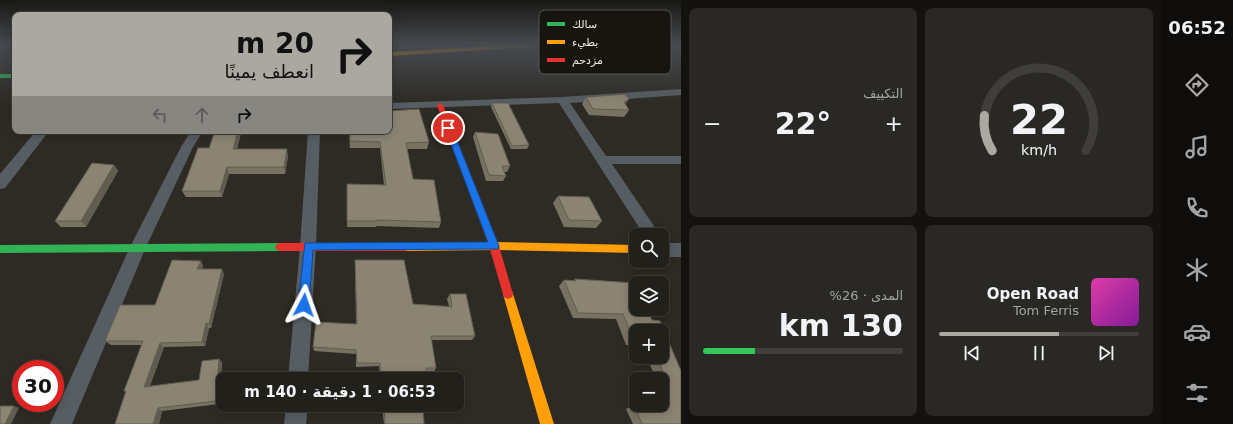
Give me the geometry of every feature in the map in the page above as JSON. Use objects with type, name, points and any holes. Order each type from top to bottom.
[{"type":"street","points":[[0,76],[12,76]]},
{"type":"street","points":[[392,106],[562,100],[680,92]]},
{"type":"street","points":[[562,100],[647,228]]},
{"type":"street","points":[[440,105],[494,246],[547,424]]},
{"type":"street","points":[[0,184],[41,134]]},
{"type":"street","points":[[61,424],[138,247],[187,147],[195,134]]},
{"type":"street","points":[[299,372],[308,246],[314,134]]},
{"type":"street","points":[[602,160],[681,160]]},
{"type":"street","points":[[0,249],[308,246],[494,246],[629,249]]},
{"type":"street","points":[[669,250],[681,250]]},
{"type":"street","points":[[295,424],[296,412]]},
{"type":"building","points":[[625,94],[629,99],[624,102],[629,110],[593,109],[586,97]]},
{"type":"building","points":[[492,103],[508,103],[529,145],[512,146]]},
{"type":"building","points":[[419,109],[429,142],[406,143],[413,179],[434,180],[441,222],[377,220],[347,221],[347,184],[386,185],[380,142],[350,141],[350,134],[392,134],[392,111]]},
{"type":"building","points":[[475,132],[498,134],[510,166],[502,166],[506,176],[489,175]]},
{"type":"building","points":[[214,134],[237,134],[233,149],[287,149],[284,167],[227,167],[220,191],[182,191],[198,148],[209,148]]},
{"type":"building","points":[[92,163],[114,165],[81,221],[55,221]]},
{"type":"building","points":[[558,196],[589,197],[602,221],[569,220]]},
{"type":"building","points":[[172,260],[201,261],[197,269],[222,269],[209,324],[206,323],[202,342],[160,343],[144,387],[199,380],[202,361],[219,359],[218,372],[216,372],[216,401],[158,408],[153,424],[115,424],[126,391],[124,391],[143,341],[105,341],[120,305],[155,305]]},
{"type":"building","points":[[355,260],[404,260],[413,304],[452,307],[450,294],[466,294],[475,336],[431,336],[436,368],[426,368],[426,372],[381,372],[380,363],[357,363],[356,350],[313,347],[316,322],[357,324]]},
{"type":"building","points":[[575,279],[629,283],[629,316],[650,316],[652,320],[660,321],[661,324],[629,324],[629,328],[623,314],[578,313],[564,280],[576,281]]},
{"type":"building","points":[[669,342],[681,371],[681,424],[642,424],[637,412],[669,412],[669,372],[663,372],[660,364],[669,364]]},
{"type":"building","points":[[0,406],[12,406],[12,410],[5,424],[0,424]]},
{"type":"building","points":[[384,412],[423,412],[424,424],[385,424]]},
{"type":"traffic: fast","points":[[0,76],[12,76]]},
{"type":"traffic: fast","points":[[0,249],[280,247]]},
{"type":"traffic: slow","points":[[405,247],[494,246],[629,249]]},
{"type":"traffic: slow","points":[[508,294],[547,424]]},
{"type":"traffic: jam","points":[[440,105],[494,246],[508,294]]},
{"type":"traffic: jam","points":[[280,247],[405,247]]},
{"type":"route","points":[[304,305],[308,246],[494,246],[448,128]]}]
